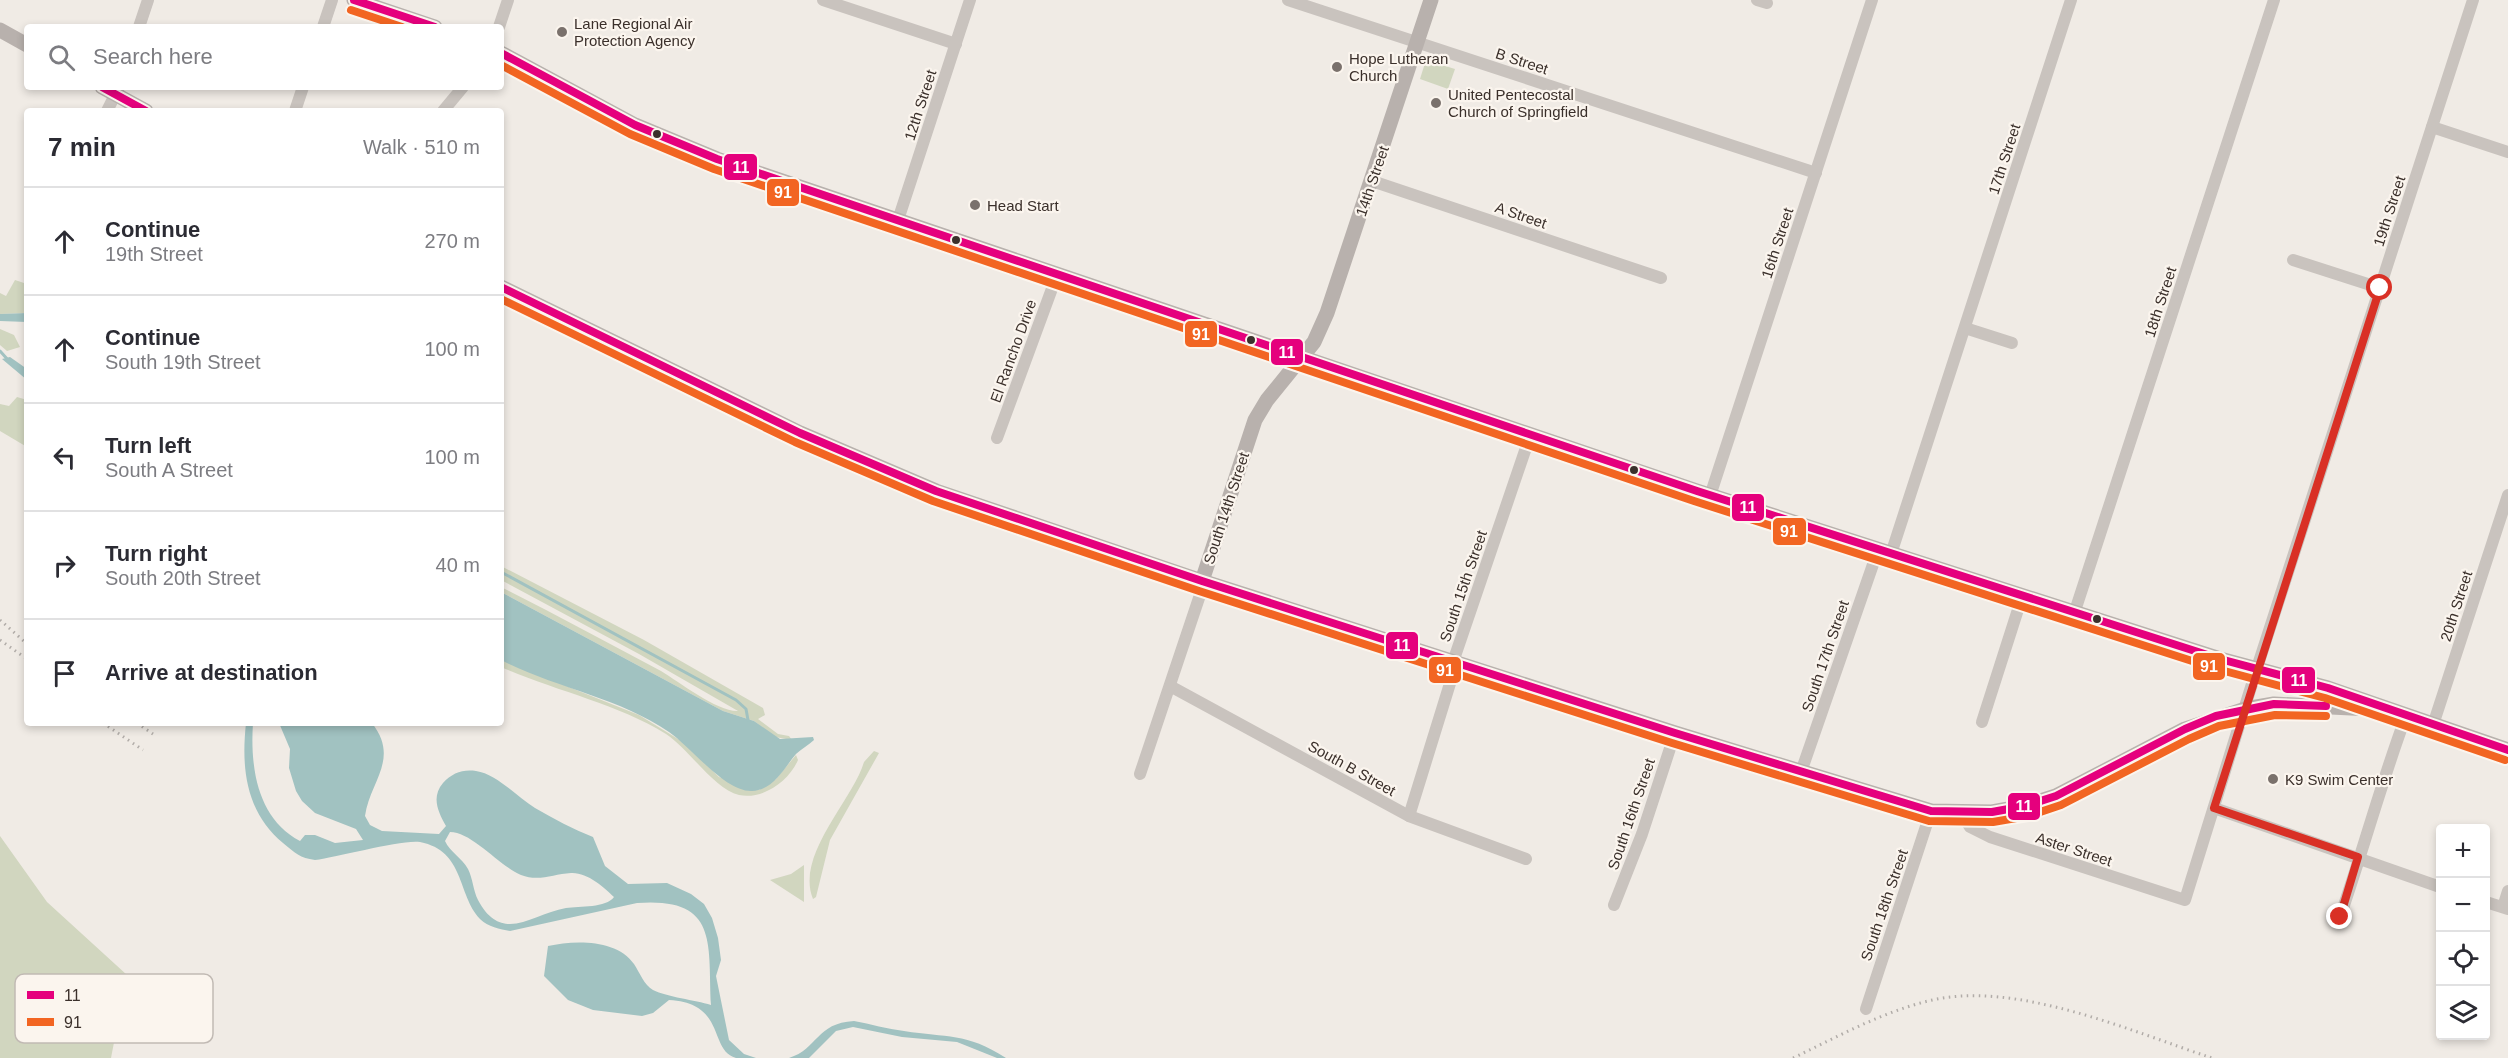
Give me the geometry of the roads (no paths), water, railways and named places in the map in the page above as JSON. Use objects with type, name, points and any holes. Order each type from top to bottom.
[{"type":"main road","points":[[354,0],[426,24]]},
{"type":"main road","name":"14th Street","points":[[1303,358],[1314,342],[1327,313],[1431,0]]},
{"type":"main road","points":[[0,30],[24,43]]},
{"type":"main road","points":[[504,55],[669,141],[1057,275],[1710,495],[2256,671],[2328,688],[2508,750]]},
{"type":"main road","points":[[118,91],[142,108]]},
{"type":"main road","points":[[504,287],[800,433],[936,491],[1202,581],[1675,734],[1932,812],[1961,813],[2018,808],[2056,796],[2185,729],[2245,709],[2274,704],[2305,704],[2388,710]]},
{"type":"main road","name":"South 14th Street","points":[[1202,581],[1255,420],[1267,400],[1303,358]]},
{"type":"street","points":[[140,24],[148,0]]},
{"type":"street","points":[[324,24],[332,0]]},
{"type":"street","points":[[500,24],[508,0]]},
{"type":"street","points":[[823,0],[956,44]]},
{"type":"street","name":"12th Street","points":[[898,220],[970,0]]},
{"type":"street","name":"B Street","points":[[1288,0],[1816,173]]},
{"type":"street","name":"16th Street","points":[[1710,495],[1872,0]]},
{"type":"street","name":"17th Street","points":[[1885,552],[1965,328],[2071,0]]},
{"type":"street","name":"18th Street","points":[[2074,614],[2274,0]]},
{"type":"street","name":"19th Street","points":[[2185,900],[2256,671],[2473,0]]},
{"type":"street","points":[[296,108],[302,90]]},
{"type":"street","points":[[446,108],[460,90]]},
{"type":"street","points":[[109,108],[118,91]]},
{"type":"street","points":[[2432,128],[2508,152]]},
{"type":"street","name":"A Street","points":[[1372,181],[1661,278]]},
{"type":"street","points":[[2293,260],[2380,288]]},
{"type":"street","name":"El Rancho Drive","points":[[997,438],[1057,275]]},
{"type":"street","points":[[1965,328],[2012,343]]},
{"type":"street","name":"South 15th Street","points":[[1409,816],[1447,695],[1454,662],[1530,435]]},
{"type":"street","name":"20th Street","points":[[2433,726],[2508,495]]},
{"type":"street","name":"South 17th Street","points":[[1801,772],[1885,552]]},
{"type":"street","name":"South 14th Street","points":[[1140,774],[1202,581]]},
{"type":"street","points":[[1982,722],[2022,597]]},
{"type":"street","name":"South B Street","points":[[1170,686],[1409,816],[1526,859]]},
{"type":"street","points":[[2340,917],[2379,788],[2406,716]]},
{"type":"street","name":"South 16th Street","points":[[1614,905],[1642,834],[1675,734]]},
{"type":"street","points":[[2214,808],[2436,886]]},
{"type":"street","name":"South 18th Street","points":[[1866,1009],[1932,812]]},
{"type":"street","name":"Aster Street","points":[[1961,813],[1971,827],[1990,837],[2185,900]]},
{"type":"street","points":[[2490,903],[2505,908],[2508,891]]},
{"type":"water","points":[[24,313],[24,322],[0,321],[0,314]]},
{"type":"water","points":[[10,357],[24,367],[24,377],[2,359]]},
{"type":"water","points":[[504,594],[723,711],[754,721],[780,739],[813,737],[814,740],[796,754],[772,783],[760,790],[742,789],[720,777],[678,739],[649,720],[608,701],[504,661]]},
{"type":"water","points":[[246,726],[253,726],[255,774],[265,805],[274,819],[300,841],[305,835],[315,835],[335,843],[363,840],[356,829],[315,813],[302,801],[296,791],[289,768],[290,749],[280,726],[374,726],[380,736],[383,759],[365,816],[370,825],[382,831],[439,834],[446,826],[437,804],[437,794],[443,783],[462,771],[476,771],[492,776],[542,812],[593,837],[605,866],[628,884],[667,883],[691,894],[704,904],[712,918],[718,938],[721,960],[716,976],[729,1040],[744,1054],[756,1058],[736,1058],[727,1053],[708,1018],[700,1009],[687,1003],[669,1000],[653,1013],[642,1016],[593,1010],[568,1000],[544,976],[548,946],[594,943],[617,950],[626,956],[653,990],[711,1005],[710,962],[704,928],[696,916],[683,908],[664,903],[637,903],[510,931],[490,926],[480,919],[473,909],[453,864],[435,847],[412,842],[315,860],[294,852],[271,831],[261,818],[249,789],[244,757]],"holes":[[[450,832],[467,837],[521,875],[540,878],[577,873],[595,881],[614,897],[599,905],[566,908],[518,923],[507,924],[497,921],[487,914],[478,900],[468,869],[445,841]]]},
{"type":"water","points":[[854,1021],[898,1030],[956,1037],[979,1044],[1006,1058],[997,1058],[957,1042],[902,1037],[853,1027],[836,1031],[809,1058],[789,1058],[806,1049],[832,1026]]},
{"type":"waterway","points":[[0,351],[9,361]]},
{"type":"waterway","points":[[504,574],[736,700],[746,709],[748,720]]},
{"type":"railway","points":[[0,620],[24,641]]},
{"type":"railway","points":[[0,640],[24,657]]},
{"type":"railway","points":[[107,726],[143,750]]},
{"type":"railway","points":[[141,726],[153,734]]},
{"type":"railway","points":[[1793,1058],[1893,1012],[1928,1001],[1962,996],[1997,997],[2034,1002],[2071,1011],[2212,1058]]},
{"type":"place","name":"Lane Regional Air Protection Agency","points":[[562,32]]},
{"type":"place","name":"Hope Lutheran Church","points":[[1337,67]]},
{"type":"place","name":"United Pentecostal Church of Springfield","points":[[1436,103]]},
{"type":"place","name":"Head Start","points":[[975,205]]},
{"type":"place","name":"K9 Swim Center","points":[[2273,779]]}]
